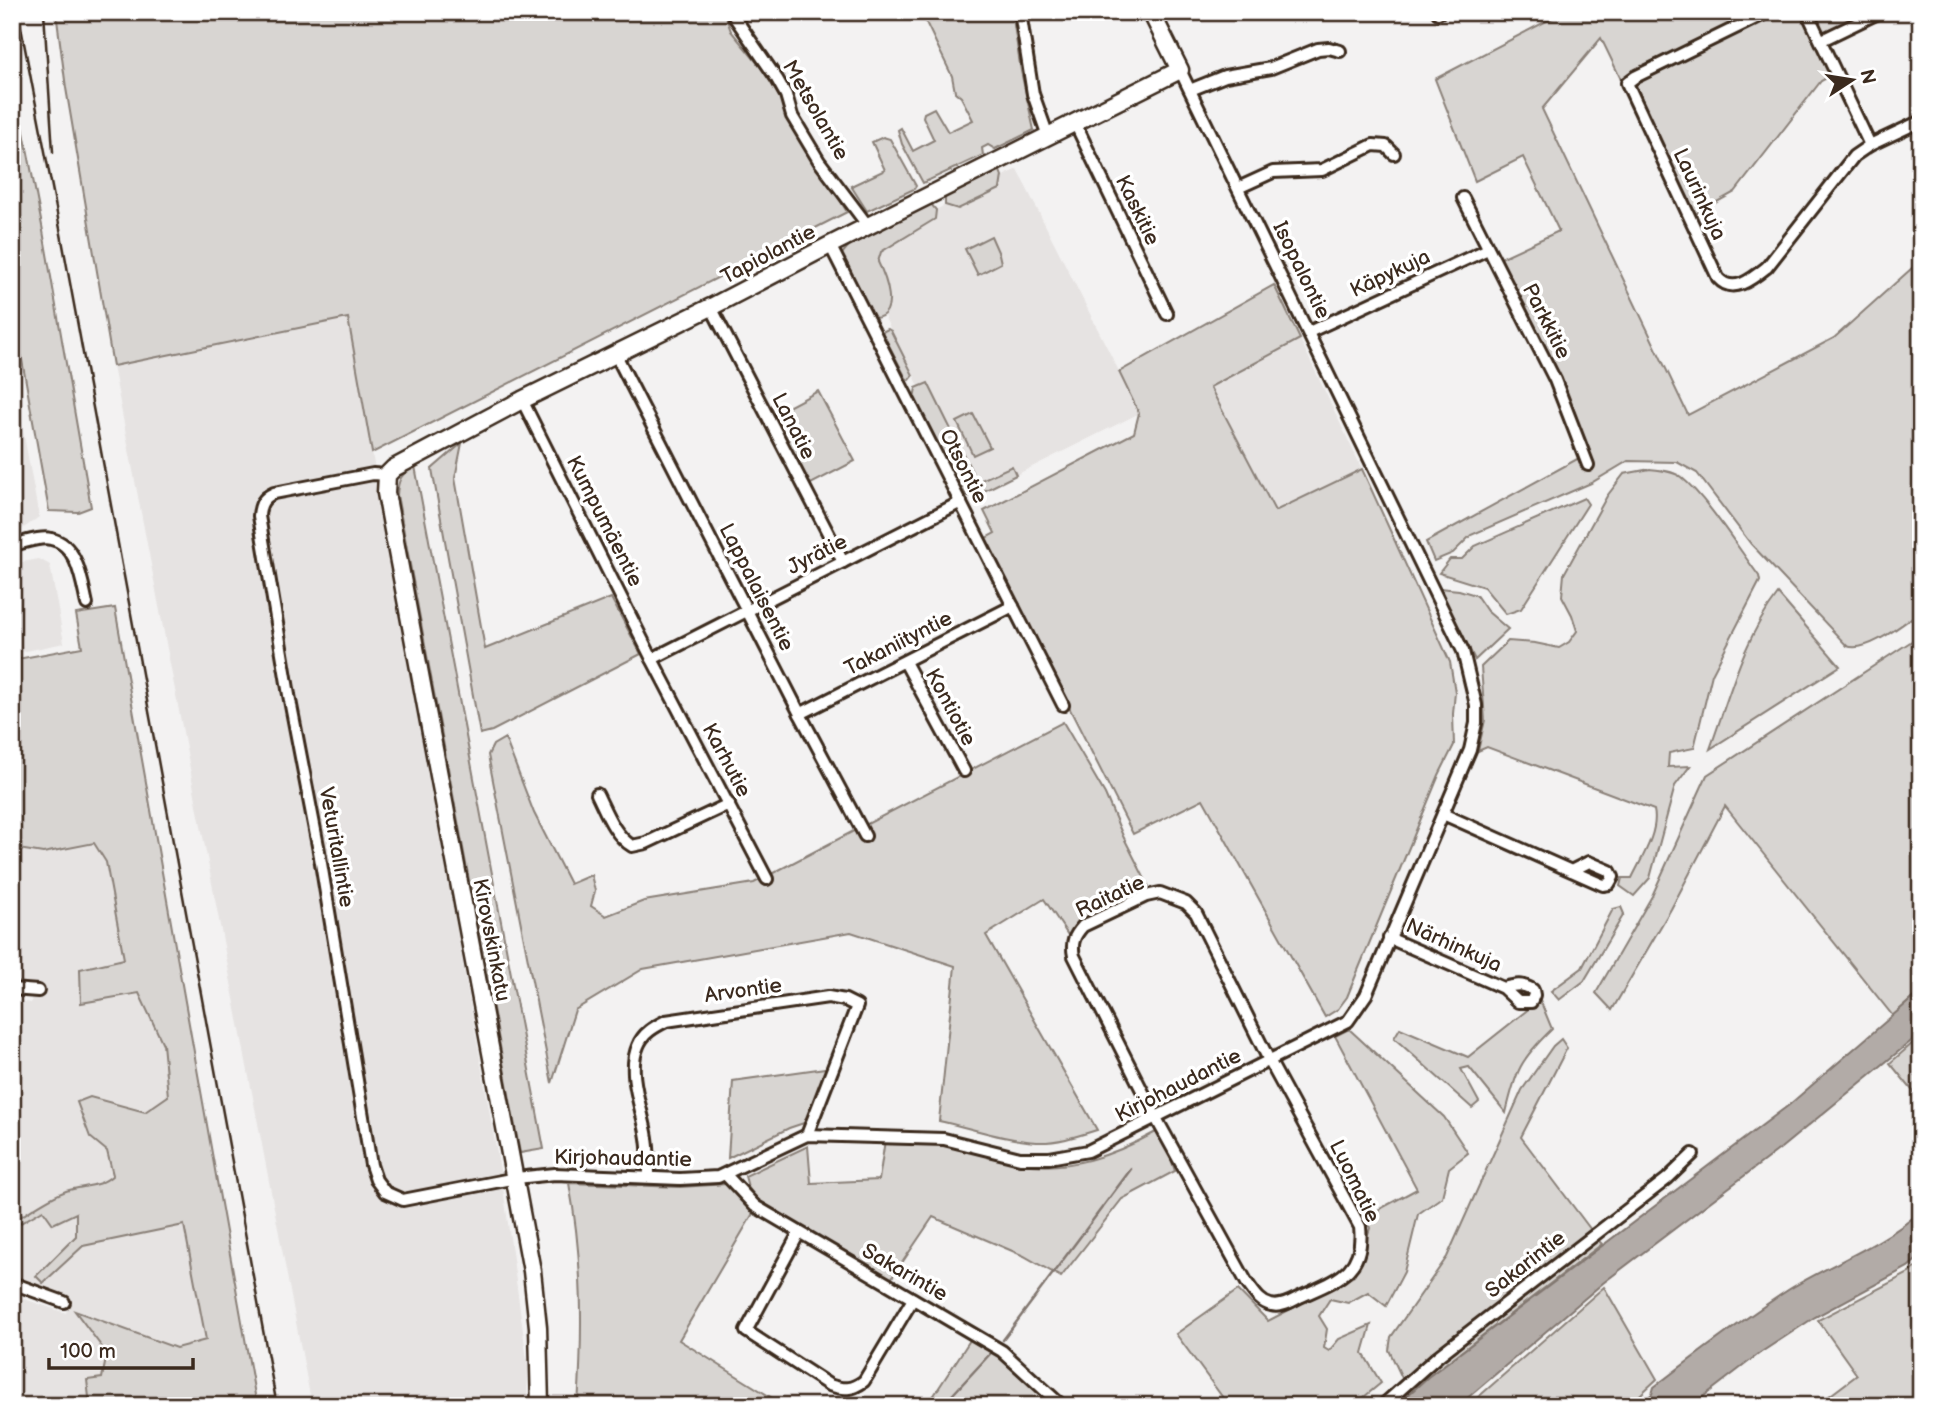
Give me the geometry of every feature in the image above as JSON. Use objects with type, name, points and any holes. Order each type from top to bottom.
[{"type":"street","name":"Metsolantie","points":[[731,12],[777,79],[786,95],[792,116],[819,160],[868,226]]},
{"type":"street","points":[[1020,12],[1033,94],[1048,136]]},
{"type":"street","name":"Isopalontie","points":[[1151,12],[1412,548]]},
{"type":"street","name":"Laurinkuja","points":[[1768,12],[1627,82],[1723,284],[1737,286],[1767,267],[1859,152],[1870,145]]},
{"type":"street","points":[[1807,12],[1870,145],[1921,121]]},
{"type":"street","points":[[1822,40],[1880,12]]},
{"type":"street","points":[[1190,90],[1225,76],[1271,68],[1318,49],[1340,51]]},
{"type":"street","name":"Tapiolantie","points":[[386,479],[394,468],[522,400],[1180,71]]},
{"type":"street","name":"Kaskitie","points":[[1074,123],[1167,314]]},
{"type":"street","points":[[1238,188],[1273,172],[1322,170],[1373,145],[1387,146],[1394,154]]},
{"type":"street","name":"Parkkitie","points":[[1463,198],[1560,390],[1588,465]]},
{"type":"street","name":"Otsontie","points":[[830,245],[1062,705]]},
{"type":"street","name":"Käpykuja","points":[[1309,332],[1488,249]]},
{"type":"street","name":"Lanatie","points":[[711,307],[843,562]]},
{"type":"street","name":"Lappalaisentie","points":[[616,355],[865,836]]},
{"type":"street","name":"Kumpumäentie","points":[[522,400],[652,659]]},
{"type":"street","name":"Veturitallintie","points":[[386,479],[373,474],[274,493],[267,496],[261,504],[259,516],[371,1165],[376,1180],[385,1192],[403,1200],[516,1178]]},
{"type":"street","name":"Kirovskinkatu","points":[[386,479],[536,1298],[540,1406]]},
{"type":"street","name":"Jyrätie","points":[[652,659],[961,502]]},
{"type":"street","points":[[12,545],[50,538],[61,543],[79,567],[87,604]]},
{"type":"street","name":"Kirjohaudantie","points":[[516,1178],[576,1173],[699,1179],[726,1175],[807,1135],[944,1139],[1020,1158],[1049,1158],[1088,1151],[1348,1021],[1366,995],[1470,750],[1476,723],[1476,705],[1463,651],[1412,548]]},
{"type":"street","name":"Takaniityntie","points":[[800,714],[1013,606]]},
{"type":"street","name":"Karhutie","points":[[652,659],[767,879]]},
{"type":"street","name":"Kontiotie","points":[[905,662],[964,771]]},
{"type":"street","points":[[597,794],[616,830],[624,841],[632,846],[646,843],[729,804]]},
{"type":"street","points":[[1443,814],[1571,871]]},
{"type":"street","name":"Raitatie","points":[[1156,1118],[1074,956],[1072,944],[1076,933],[1083,926],[1146,896],[1160,893],[1186,903],[1196,913],[1269,1060]]},
{"type":"street","name":"Närhinkuja","points":[[1389,938],[1503,988]]},
{"type":"street","points":[[12,989],[38,991]]},
{"type":"street","name":"Arvontie","points":[[649,1177],[647,1139],[635,1080],[635,1060],[637,1046],[643,1037],[652,1028],[666,1021],[828,997],[845,1000],[857,1006],[807,1135]]},
{"type":"street","name":"Luomatie","points":[[1156,1118],[1247,1283],[1260,1300],[1272,1306],[1284,1304],[1341,1278],[1352,1268],[1359,1255],[1362,1242],[1360,1227],[1269,1060]]},
{"type":"street","name":"Sakarintie","points":[[1382,1406],[1438,1356],[1667,1179],[1693,1154]]},
{"type":"street","name":"Sakarintie","points":[[726,1175],[755,1206],[1002,1352],[1062,1406]]},
{"type":"street","points":[[799,1233],[746,1331],[829,1385],[843,1390],[854,1388],[864,1381],[913,1299]]},
{"type":"street","points":[[12,1283],[64,1302]]},
{"type":"shaded area","points":[[56,12],[724,12],[731,31],[764,71],[847,212],[372,453],[348,318],[113,366],[66,88]]},
{"type":"shaded area","points":[[921,12],[1012,12],[1034,130],[995,149],[988,145],[982,148],[983,155],[923,183],[902,144],[898,130],[901,128],[913,151],[934,140],[923,117],[924,113],[934,108],[948,132],[973,120],[961,97],[955,92],[952,76]]},
{"type":"shaded area","points":[[1564,12],[1885,12],[1827,41],[1841,70],[1821,81],[1735,192],[1688,218],[1601,38],[1542,109],[1688,415],[1834,338],[1921,260],[1921,611],[1875,642],[1865,646],[1847,646],[1751,544],[1697,473],[1677,462],[1628,461],[1591,483],[1471,535],[1453,553],[1434,561],[1426,542],[1581,457],[1552,383],[1490,263],[1559,231],[1523,157],[1475,181],[1435,79]]},
{"type":"shaded area","points":[[12,70],[91,507],[78,512],[49,511],[12,304]]},
{"type":"shaded area","points":[[883,137],[890,139],[916,186],[867,211],[851,186],[885,170],[872,142]]},
{"type":"shaded area","points":[[1017,169],[1140,413],[974,496],[852,252]]},
{"type":"shaded area","points":[[1000,171],[1002,176],[1000,189],[958,209],[945,205],[945,197]]},
{"type":"shaded area","points":[[931,204],[936,210],[935,219],[881,252],[878,262],[887,285],[889,303],[882,316],[874,318],[841,255],[851,243]]},
{"type":"shaded area","points":[[991,236],[1001,263],[978,275],[965,249]]},
{"type":"shaded area","points":[[1274,285],[1300,339],[1210,387],[1275,511],[1362,469],[1450,662],[1455,692],[1454,745],[1347,997],[1338,1009],[1325,1017],[1203,799],[1133,834],[985,541],[995,533],[984,511],[1134,433],[1139,413],[1119,372]]},
{"type":"shaded area","points":[[348,318],[503,1187],[528,1367],[527,1406],[312,1406],[113,366]]},
{"type":"shaded area","points":[[888,329],[913,375],[909,380],[882,332]]},
{"type":"shaded area","points":[[1300,339],[1362,469],[1275,512],[1210,387]]},
{"type":"shaded area","points":[[12,370],[39,517],[21,530],[12,532]]},
{"type":"shaded area","points":[[928,383],[977,482],[1012,466],[1016,475],[974,496],[967,496],[958,484],[914,398],[916,388]]},
{"type":"shaded area","points":[[818,391],[855,461],[809,485],[773,415]]},
{"type":"shaded area","points":[[973,414],[990,447],[973,455],[957,422]]},
{"type":"shaded area","points":[[462,443],[455,478],[485,649],[611,598],[641,654],[492,731],[480,734],[432,469]]},
{"type":"shaded area","points":[[415,466],[544,1149],[520,1153],[397,495],[401,477]]},
{"type":"shaded area","points":[[1650,469],[1674,473],[1691,486],[1722,524],[1760,581],[1712,674],[1694,748],[1669,753],[1668,767],[1690,766],[1675,786],[1650,878],[1634,896],[1620,886],[1622,878],[1632,878],[1648,845],[1654,827],[1654,810],[1487,747],[1478,751],[1485,720],[1481,667],[1508,641],[1559,648],[1569,642],[1577,631],[1562,596],[1564,574],[1607,496],[1624,474]]},
{"type":"shaded area","points":[[1584,498],[1588,504],[1521,609],[1506,614],[1484,587],[1439,573],[1450,559],[1462,559],[1475,546]]},
{"type":"shaded area","points":[[39,559],[50,565],[64,643],[12,654],[12,564]]},
{"type":"shaded area","points":[[1439,588],[1476,595],[1487,611],[1508,629],[1475,660]]},
{"type":"shaded area","points":[[1778,594],[1840,666],[1710,749],[1746,649]]},
{"type":"shaded area","points":[[115,608],[257,1406],[90,1406],[87,1380],[102,1378],[107,1354],[75,1311],[176,1348],[206,1340],[184,1225],[83,1246],[43,1283],[36,1276],[76,1236],[76,1213],[53,1224],[43,1210],[12,1228],[12,1222],[52,1197],[91,1186],[113,1175],[107,1151],[90,1137],[77,1102],[90,1097],[145,1112],[168,1096],[163,1044],[139,993],[81,1003],[80,969],[124,959],[106,862],[94,843],[43,853],[12,848],[12,660],[82,647],[76,614]]},
{"type":"shaded area","points":[[1921,635],[1921,990],[1893,1016],[1725,806],[1671,909],[1612,1010],[1596,993],[1652,896],[1707,775]]},
{"type":"shaded area","points":[[1063,722],[1105,794],[1150,889],[1082,924],[1070,938],[1044,899],[986,935],[1097,1130],[1060,1140],[1037,1142],[939,1121],[955,966],[851,932],[643,969],[575,1010],[552,1083],[488,755],[493,745],[505,738],[534,813],[570,884],[591,875],[595,891],[591,906],[606,916],[644,901],[754,883]]},
{"type":"shaded area","points":[[94,843],[106,862],[124,960],[81,1003],[139,992],[163,1044],[168,1096],[145,1112],[90,1097],[90,1137],[107,1151],[113,1175],[103,1184],[81,1186],[12,1222],[12,1000],[31,1003],[33,985],[12,981],[12,848],[43,853]]},
{"type":"shaded area","points":[[1621,907],[1624,914],[1584,981],[1559,1000],[1551,991],[1582,968],[1613,909]]},
{"type":"shaded area","points":[[1921,991],[1921,1033],[1781,1148],[1603,1283],[1458,1406],[1396,1406],[1428,1377],[1789,1105]]},
{"type":"shaded area","points":[[1540,1000],[1552,1029],[1521,1066],[1506,1113],[1469,1067],[1461,1069],[1479,1102],[1472,1108],[1394,1038],[1400,1028],[1468,1057]]},
{"type":"shaded area","points":[[1349,1029],[1444,1117],[1468,1153],[1449,1168],[1442,1197],[1418,1214],[1404,1272],[1386,1306],[1368,1292],[1348,1303],[1330,1299],[1319,1316],[1327,1329],[1324,1348],[1329,1351],[1339,1339],[1371,1325],[1363,1353],[1381,1383],[1353,1406],[1229,1406],[1176,1334],[1238,1290],[1268,1321],[1354,1276],[1370,1228],[1365,1217],[1417,1189],[1335,1036]]},
{"type":"shaded area","points":[[1921,1036],[1921,1101],[1890,1063]]},
{"type":"shaded area","points":[[1561,1039],[1567,1048],[1521,1137],[1591,1230],[1433,1352],[1403,1380],[1389,1350],[1391,1337],[1447,1257],[1522,1090],[1553,1046]]},
{"type":"shaded area","points":[[832,1067],[810,1121],[789,1128],[728,1158],[733,1081]]},
{"type":"shaded area","points":[[1156,1132],[1175,1171],[1122,1199],[1061,1277],[1024,1256],[933,1217],[891,1279],[793,1223],[756,1198],[748,1187],[745,1176],[808,1146],[811,1183],[879,1180],[885,1140],[937,1144],[1017,1163],[1054,1166],[1107,1155]]},
{"type":"shaded area","points":[[732,1182],[755,1210],[679,1340],[785,1406],[578,1406],[581,1294],[569,1183],[680,1187]]},
{"type":"shaded area","points":[[43,1209],[76,1213],[76,1236],[36,1276],[43,1283],[83,1246],[184,1225],[206,1340],[176,1348],[77,1312],[107,1354],[102,1379],[87,1381],[90,1406],[12,1406],[12,1295],[66,1313],[70,1299],[12,1276],[12,1228]]},
{"type":"shaded area","points":[[1921,1211],[1921,1256],[1908,1267],[1815,1317],[1760,1353],[1691,1406],[1638,1406],[1652,1394],[1654,1387],[1754,1313],[1805,1280],[1890,1234]]},
{"type":"shaded area","points":[[1598,1240],[1602,1244],[1428,1377],[1396,1406],[1385,1406],[1439,1358]]},
{"type":"shaded area","points":[[1921,1263],[1921,1406],[1816,1406],[1857,1375],[1818,1320],[1911,1272]]},
{"type":"shaded area","points":[[1604,1287],[1657,1379],[1628,1406],[1468,1406]]},
{"type":"shaded area","points":[[972,1337],[1008,1358],[1059,1406],[927,1406]]},
{"type":"waterway","points":[[1003,1340],[1131,1169]]},
{"type":"waterway","points":[[942,1406],[990,1354]]},
{"type":"railway","points":[[18,12],[277,1406]]},
{"type":"railway","points":[[44,12],[53,152]]}]
